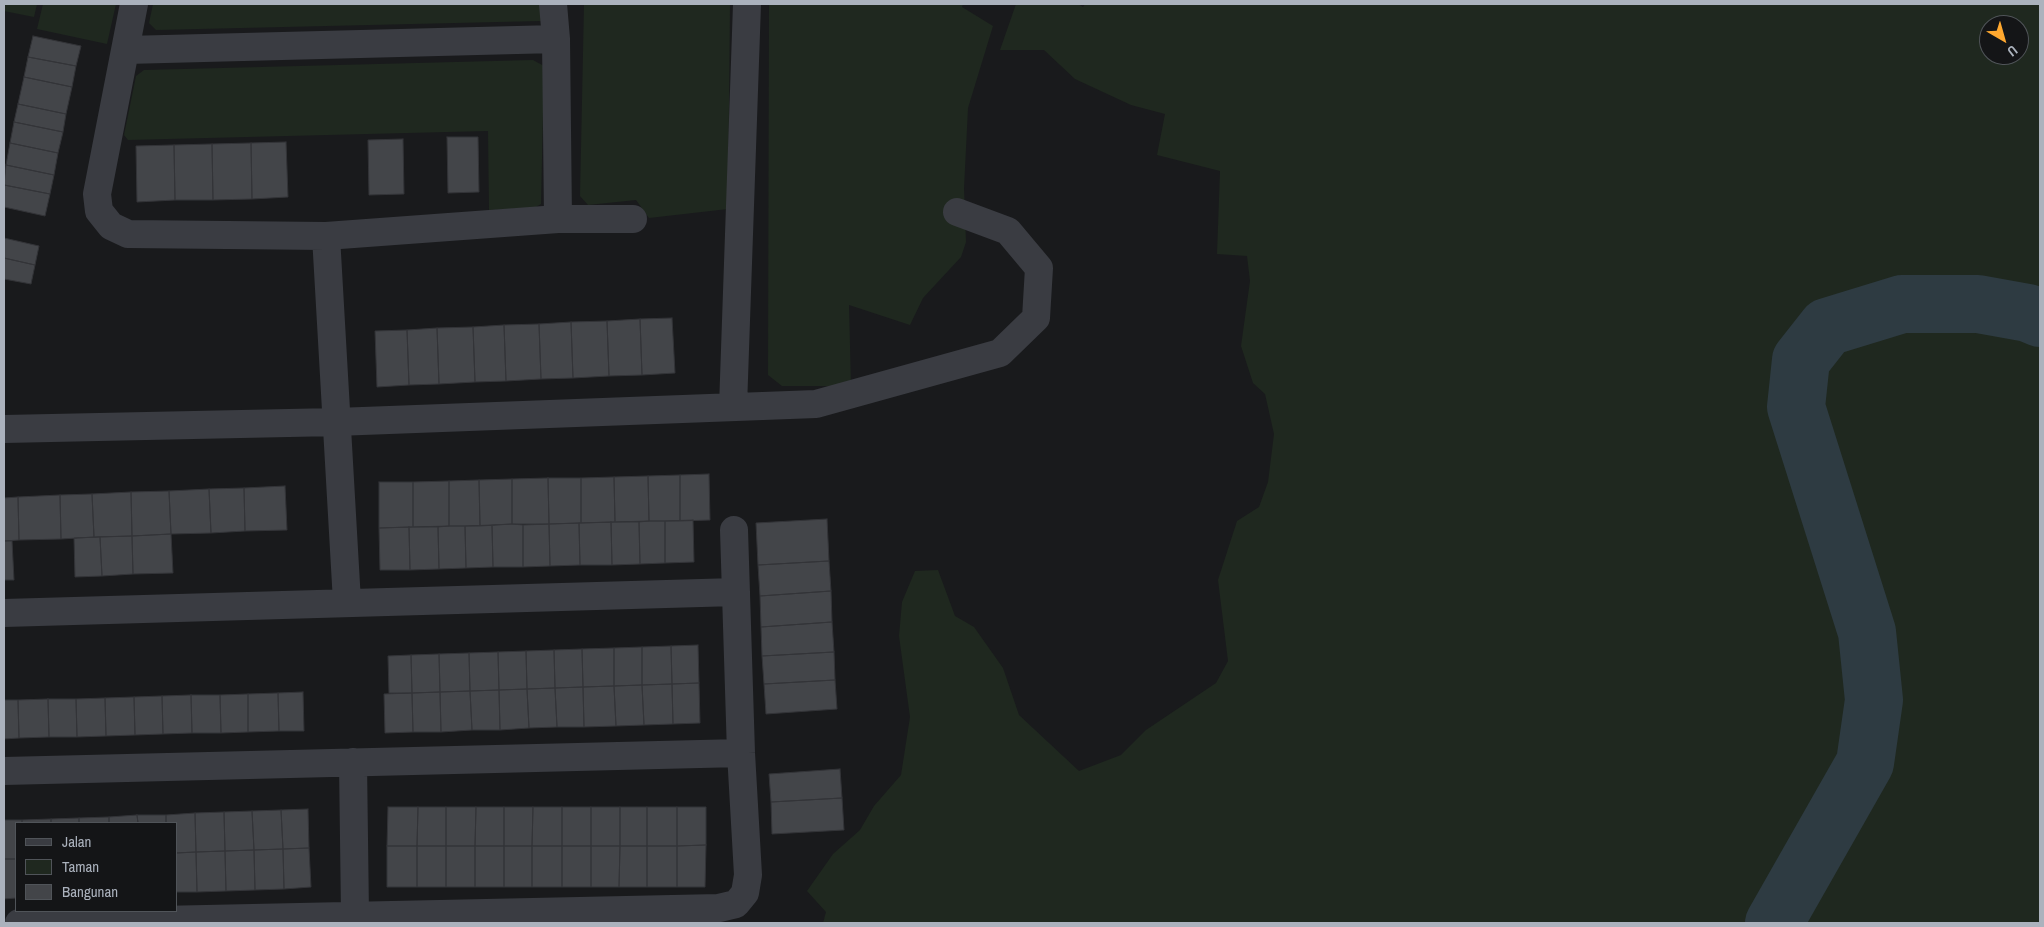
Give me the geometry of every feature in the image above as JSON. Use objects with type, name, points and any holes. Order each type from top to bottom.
[{"type":"street","points":[[134,4],[97,194],[100,211],[111,226],[128,234],[326,236],[558,219],[633,219]]},
{"type":"street","points":[[553,4],[556,39],[558,219]]},
{"type":"street","points":[[733,407],[747,4]]},
{"type":"street","points":[[126,50],[556,39]]},
{"type":"street","points":[[4,429],[336,422],[816,404],[1000,353],[1036,318],[1039,268],[1008,231],[957,212]]},
{"type":"street","points":[[326,236],[346,602]]},
{"type":"street","points":[[19,923],[719,908],[736,904],[746,893],[748,875],[734,530]]},
{"type":"street","points":[[4,613],[736,592]]},
{"type":"street","points":[[4,770],[742,753]]},
{"type":"street","points":[[353,762],[355,915]]},
{"type":"green space","points":[[4,4],[37,4],[34,17],[4,11]]},
{"type":"green space","points":[[43,4],[116,4],[107,44],[37,29]]},
{"type":"green space","points":[[153,4],[542,4],[541,21],[156,30],[149,23]]},
{"type":"green space","points":[[584,4],[730,4],[728,209],[649,218],[636,200],[588,205],[580,196]]},
{"type":"green space","points":[[769,4],[963,4],[962,7],[993,26],[968,108],[964,188],[966,242],[961,257],[923,298],[910,325],[849,305],[851,386],[782,386],[768,375]]},
{"type":"green space","points":[[1016,4],[1078,4],[1083,7],[1085,4],[2040,4],[2040,923],[823,923],[826,912],[807,891],[833,854],[860,830],[874,806],[901,775],[910,717],[899,636],[902,602],[915,571],[938,570],[955,616],[974,627],[1003,668],[1019,715],[1079,771],[1121,755],[1146,730],[1216,683],[1228,661],[1218,580],[1237,521],[1259,507],[1268,482],[1274,434],[1265,394],[1253,383],[1241,346],[1250,281],[1247,256],[1217,254],[1220,171],[1157,155],[1165,114],[1131,105],[1075,79],[1044,50],[1000,50]]},
{"type":"green space","points":[[533,60],[544,66],[541,204],[534,208],[489,210],[488,131],[128,140],[124,135],[136,76],[144,70]]},
{"type":"building","points":[[33,36],[81,46],[76,66],[28,57]]},
{"type":"building","points":[[28,57],[76,66],[72,87],[24,77]]},
{"type":"building","points":[[24,77],[72,87],[66,114],[18,104]]},
{"type":"building","points":[[18,104],[66,114],[63,132],[14,122]]},
{"type":"building","points":[[14,122],[63,132],[58,153],[10,143]]},
{"type":"building","points":[[447,137],[478,137],[479,192],[448,193]]},
{"type":"building","points":[[403,139],[404,194],[369,195],[368,140]]},
{"type":"building","points":[[286,142],[288,197],[252,199],[251,143]]},
{"type":"building","points":[[10,143],[58,153],[54,175],[6,165]]},
{"type":"building","points":[[251,143],[252,199],[213,200],[212,144]]},
{"type":"building","points":[[212,144],[213,200],[175,200],[174,145]]},
{"type":"building","points":[[174,145],[175,200],[137,202],[136,146]]},
{"type":"building","points":[[6,165],[54,175],[50,194],[4,185]]},
{"type":"building","points":[[4,185],[50,194],[45,216],[4,207]]},
{"type":"building","points":[[4,238],[39,246],[35,265],[4,258]]},
{"type":"building","points":[[4,258],[35,265],[31,284],[4,279]]},
{"type":"building","points":[[672,318],[675,373],[642,375],[640,319]]},
{"type":"building","points":[[640,319],[642,375],[609,376],[607,321]]},
{"type":"building","points":[[607,321],[609,376],[573,378],[571,322]]},
{"type":"building","points":[[571,322],[573,378],[541,379],[539,324]]},
{"type":"building","points":[[539,324],[541,379],[506,381],[504,325]]},
{"type":"building","points":[[504,325],[506,381],[475,382],[473,327]]},
{"type":"building","points":[[473,327],[475,382],[439,384],[437,328]]},
{"type":"building","points":[[437,328],[439,384],[409,385],[407,330]]},
{"type":"building","points":[[407,330],[409,385],[377,387],[375,331]]},
{"type":"building","points":[[709,474],[710,520],[680,521],[680,475]]},
{"type":"building","points":[[680,475],[680,521],[649,521],[648,476]]},
{"type":"building","points":[[648,476],[649,521],[615,522],[614,477]]},
{"type":"building","points":[[614,477],[615,522],[581,523],[581,478]]},
{"type":"building","points":[[548,478],[581,478],[581,523],[549,524]]},
{"type":"building","points":[[548,478],[549,524],[512,524],[512,479]]},
{"type":"building","points":[[512,479],[512,524],[480,526],[479,480]]},
{"type":"building","points":[[479,480],[480,526],[449,526],[449,481]]},
{"type":"building","points":[[449,481],[449,526],[413,527],[413,482]]},
{"type":"building","points":[[379,482],[413,482],[413,527],[379,528]]},
{"type":"building","points":[[285,486],[287,530],[245,531],[244,488]]},
{"type":"building","points":[[244,488],[245,531],[211,533],[209,489]]},
{"type":"building","points":[[209,489],[211,533],[171,534],[169,491]]},
{"type":"building","points":[[169,491],[171,534],[132,536],[131,492]]},
{"type":"building","points":[[131,492],[132,536],[94,537],[92,494]]},
{"type":"building","points":[[92,494],[94,537],[61,539],[60,495]]},
{"type":"building","points":[[60,495],[61,539],[19,540],[18,497]]},
{"type":"building","points":[[18,497],[19,540],[4,541],[4,498]]},
{"type":"building","points":[[827,519],[829,561],[758,565],[756,523]]},
{"type":"building","points":[[693,520],[694,562],[665,563],[665,521]]},
{"type":"building","points":[[665,521],[665,563],[640,564],[639,522]]},
{"type":"building","points":[[611,522],[639,522],[640,564],[612,565]]},
{"type":"building","points":[[611,522],[612,565],[580,565],[579,523]]},
{"type":"building","points":[[579,523],[580,565],[550,566],[549,524]]},
{"type":"building","points":[[549,524],[550,566],[523,567],[523,525]]},
{"type":"building","points":[[492,525],[523,525],[523,567],[493,567]]},
{"type":"building","points":[[492,525],[493,567],[466,568],[465,526]]},
{"type":"building","points":[[465,526],[466,568],[439,569],[438,527]]},
{"type":"building","points":[[409,527],[438,527],[439,569],[410,570]]},
{"type":"building","points":[[409,527],[410,570],[380,570],[379,528]]},
{"type":"building","points":[[171,534],[173,573],[133,574],[132,536]]},
{"type":"building","points":[[132,536],[133,574],[102,576],[100,537]]},
{"type":"building","points":[[100,537],[102,576],[75,577],[74,538]]},
{"type":"building","points":[[4,541],[12,541],[14,580],[4,580]]},
{"type":"building","points":[[829,561],[831,591],[760,596],[758,565]]},
{"type":"building","points":[[831,591],[832,622],[761,627],[760,596]]},
{"type":"building","points":[[832,622],[834,652],[762,656],[761,627]]},
{"type":"building","points":[[698,645],[699,683],[672,684],[671,646]]},
{"type":"building","points":[[671,646],[672,684],[642,685],[642,647]]},
{"type":"building","points":[[642,647],[642,685],[614,686],[614,648]]},
{"type":"building","points":[[614,648],[614,686],[583,687],[582,649]]},
{"type":"building","points":[[582,649],[583,687],[555,688],[554,650]]},
{"type":"building","points":[[554,650],[555,688],[527,689],[526,651]]},
{"type":"building","points":[[526,651],[527,689],[499,690],[498,652]]},
{"type":"building","points":[[498,652],[499,690],[470,691],[469,653]]},
{"type":"building","points":[[834,652],[835,680],[764,684],[762,656]]},
{"type":"building","points":[[469,653],[470,691],[440,692],[439,654]]},
{"type":"building","points":[[439,654],[440,692],[412,693],[411,655]]},
{"type":"building","points":[[411,655],[412,693],[389,693],[388,656]]},
{"type":"building","points":[[835,680],[837,709],[766,714],[764,684]]},
{"type":"building","points":[[699,683],[700,723],[673,724],[672,684]]},
{"type":"building","points":[[672,684],[673,724],[644,725],[642,685]]},
{"type":"building","points":[[642,685],[644,725],[616,726],[614,686]]},
{"type":"building","points":[[614,686],[616,726],[584,727],[583,687]]},
{"type":"building","points":[[583,687],[584,727],[557,727],[555,688]]},
{"type":"building","points":[[555,688],[557,727],[529,728],[527,689]]},
{"type":"building","points":[[527,689],[529,728],[500,730],[499,690]]},
{"type":"building","points":[[499,690],[500,730],[472,730],[470,691]]},
{"type":"building","points":[[470,691],[472,730],[441,732],[440,692]]},
{"type":"building","points":[[303,692],[304,731],[279,731],[278,693]]},
{"type":"building","points":[[440,692],[441,732],[413,732],[412,693]]},
{"type":"building","points":[[278,693],[279,731],[248,732],[248,694]]},
{"type":"building","points":[[412,693],[413,732],[385,733],[384,694]]},
{"type":"building","points":[[248,694],[248,732],[221,733],[220,695]]},
{"type":"building","points":[[191,695],[220,695],[221,733],[192,733]]},
{"type":"building","points":[[191,695],[192,733],[163,734],[162,696]]},
{"type":"building","points":[[162,696],[163,734],[135,735],[134,697]]},
{"type":"building","points":[[134,697],[135,735],[106,736],[105,698]]},
{"type":"building","points":[[105,698],[106,736],[77,737],[76,699]]},
{"type":"building","points":[[48,699],[76,699],[77,737],[49,737]]},
{"type":"building","points":[[48,699],[49,737],[19,738],[18,700]]},
{"type":"building","points":[[4,700],[18,700],[19,738],[4,739]]},
{"type":"building","points":[[840,769],[842,798],[771,802],[769,774]]},
{"type":"building","points":[[842,798],[844,830],[772,834],[771,802]]},
{"type":"building","points":[[388,807],[418,807],[417,846],[387,846]]},
{"type":"building","points":[[418,807],[446,807],[446,846],[417,846]]},
{"type":"building","points":[[446,807],[476,807],[475,846],[446,846]]},
{"type":"building","points":[[476,807],[504,807],[504,846],[475,846]]},
{"type":"building","points":[[504,807],[533,807],[532,846],[504,846]]},
{"type":"building","points":[[533,807],[562,807],[562,846],[532,846]]},
{"type":"building","points":[[562,807],[591,807],[591,846],[562,846]]},
{"type":"building","points":[[591,807],[620,807],[620,846],[591,846]]},
{"type":"building","points":[[620,807],[647,807],[647,846],[620,846]]},
{"type":"building","points":[[647,807],[677,807],[677,846],[647,846]]},
{"type":"building","points":[[677,807],[706,807],[706,845],[677,846]]},
{"type":"building","points":[[308,809],[309,848],[283,849],[281,810]]},
{"type":"building","points":[[281,810],[283,849],[254,850],[252,811]]},
{"type":"building","points":[[252,811],[254,850],[225,851],[224,812]]},
{"type":"building","points":[[224,812],[225,851],[196,852],[195,813]]},
{"type":"building","points":[[195,813],[196,852],[178,853],[178,822],[166,822],[166,815]]},
{"type":"building","points":[[137,815],[166,815],[166,822],[138,822]]},
{"type":"building","points":[[137,815],[138,822],[109,822],[109,817]]},
{"type":"building","points":[[109,817],[109,822],[79,822],[79,818]]},
{"type":"building","points":[[79,818],[79,822],[51,822],[51,819]]},
{"type":"building","points":[[51,819],[51,822],[22,822],[22,820]]},
{"type":"building","points":[[4,820],[22,820],[22,822],[15,822],[15,859],[4,859]]},
{"type":"building","points":[[706,845],[705,887],[677,887],[677,846]]},
{"type":"building","points":[[387,846],[417,846],[417,887],[387,887]]},
{"type":"building","points":[[417,846],[446,846],[446,887],[417,887]]},
{"type":"building","points":[[446,846],[475,846],[475,887],[446,887]]},
{"type":"building","points":[[475,846],[504,846],[504,887],[475,887]]},
{"type":"building","points":[[504,846],[532,846],[532,887],[504,887]]},
{"type":"building","points":[[532,846],[562,846],[562,887],[532,887]]},
{"type":"building","points":[[562,846],[591,846],[591,887],[562,887]]},
{"type":"building","points":[[591,846],[620,846],[619,887],[591,887]]},
{"type":"building","points":[[620,846],[647,846],[647,887],[619,887]]},
{"type":"building","points":[[647,846],[677,846],[677,887],[647,887]]},
{"type":"building","points":[[309,848],[311,887],[284,889],[283,849]]},
{"type":"building","points":[[283,849],[284,889],[255,890],[254,850]]},
{"type":"building","points":[[254,850],[255,890],[226,891],[225,851]]},
{"type":"building","points":[[225,851],[226,891],[197,892],[196,852]]},
{"type":"building","points":[[196,852],[197,892],[178,892],[178,853]]},
{"type":"building","points":[[4,859],[15,859],[15,898],[4,899]]},
{"type":"waterway","points":[[1774,923],[1865,763],[1874,700],[1867,632],[1796,407],[1801,360],[1827,327],[1902,304],[1978,304],[2028,313],[2040,318]]}]
